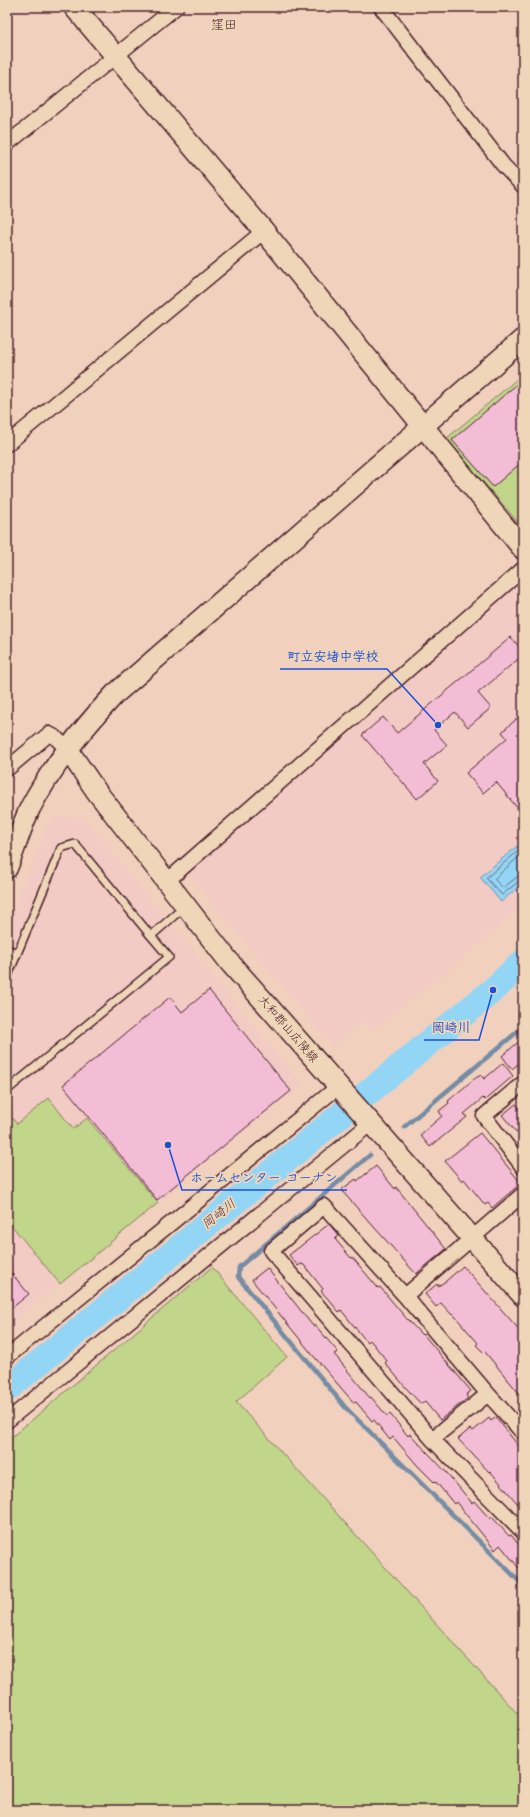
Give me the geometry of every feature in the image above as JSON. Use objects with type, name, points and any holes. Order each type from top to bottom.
[{"type":"street","points":[[74,7],[264,231],[523,549]]},
{"type":"street","points":[[7,144],[176,7]]},
{"type":"street","points":[[381,7],[503,165],[523,186]]},
{"type":"street","points":[[7,444],[264,231]]},
{"type":"street","points":[[7,868],[30,809],[68,750],[89,722],[116,694],[144,667],[523,339]]},
{"type":"street","points":[[166,882],[523,569]]},
{"type":"street","points":[[7,769],[49,734],[56,737],[68,750]]},
{"type":"street","name":"大和郡山広陵線","points":[[68,750],[96,792],[231,964],[523,1296]]},
{"type":"street","points":[[523,1083],[484,1116],[523,1167]]},
{"type":"street","points":[[7,1357],[339,1086]]},
{"type":"street","points":[[7,1421],[371,1123]]},
{"type":"street","points":[[405,1296],[523,1194]]},
{"type":"street","points":[[523,1433],[405,1296],[324,1206],[271,1251],[432,1439],[523,1532]]},
{"type":"street","points":[[432,1439],[488,1394]]},
{"type":"lane","points":[[7,978],[61,848],[75,844],[169,957],[11,1087],[7,1082]]},
{"type":"lane","points":[[152,936],[186,906]]},
{"type":"lane","points":[[7,948],[17,953]]},
{"type":"shaded area","points":[[523,578],[523,904],[448,971],[372,1030],[364,1021],[333,1047],[186,872]]},
{"type":"shaded area","points":[[55,816],[84,818],[302,1085],[158,1203],[87,1118],[73,1129],[17,1124],[7,1112],[7,926],[50,820]]},
{"type":"shaded area","points":[[7,1220],[60,1284],[7,1326]]},
{"type":"green space","points":[[523,374],[523,528],[446,439]]},
{"type":"green space","points":[[49,1098],[73,1129],[87,1118],[158,1203],[60,1284],[7,1220],[7,1112],[17,1124]]},
{"type":"green space","points":[[212,1267],[287,1357],[236,1402],[523,1720],[523,1810],[7,1810],[7,1441]]},
{"type":"water","points":[[521,843],[523,845],[523,883],[501,902],[480,877]]},
{"type":"building","points":[[523,379],[523,461],[493,487],[452,440]]},
{"type":"building","points":[[511,637],[523,651],[523,655],[478,693],[491,708],[468,727],[455,712],[434,730],[447,745],[424,764],[438,781],[417,799],[362,735],[383,717],[397,733]]},
{"type":"building","points":[[523,713],[523,815],[496,782],[483,793],[466,773],[507,738],[502,732]]},
{"type":"building","points":[[209,990],[291,1091],[157,1200],[63,1085],[170,997],[182,1012]]},
{"type":"building","points":[[523,1038],[523,1060],[512,1069],[502,1056]]},
{"type":"building","points":[[503,1063],[513,1076],[485,1100],[483,1098],[464,1114],[467,1117],[430,1147],[420,1135],[442,1116],[439,1111],[449,1103],[448,1101],[474,1079],[481,1075],[484,1079]]},
{"type":"building","points":[[516,1104],[523,1112],[523,1140],[502,1115]]},
{"type":"building","points":[[480,1133],[521,1183],[492,1208],[488,1203],[485,1205],[464,1179],[462,1181],[445,1161]]},
{"type":"building","points":[[376,1166],[395,1189],[396,1187],[446,1249],[416,1274],[341,1190],[356,1179],[357,1181]]},
{"type":"building","points":[[329,1224],[339,1236],[335,1239],[351,1258],[352,1257],[378,1288],[380,1287],[422,1335],[423,1334],[471,1391],[466,1395],[468,1398],[440,1420],[425,1402],[421,1404],[407,1389],[385,1363],[387,1361],[370,1340],[367,1342],[341,1310],[339,1312],[321,1291],[323,1289],[304,1265],[301,1264],[298,1266],[289,1255]]},
{"type":"building","points":[[463,1266],[523,1334],[523,1398],[485,1352],[484,1353],[476,1345],[478,1343],[453,1314],[452,1315],[441,1303],[436,1307],[425,1294],[437,1284],[438,1286],[446,1281]]},
{"type":"building","points":[[7,1268],[29,1294],[7,1312]]},
{"type":"building","points":[[267,1268],[313,1326],[315,1325],[338,1352],[334,1354],[370,1398],[371,1397],[387,1416],[390,1414],[408,1436],[410,1434],[447,1473],[472,1503],[474,1501],[490,1519],[492,1517],[509,1536],[511,1535],[523,1550],[523,1573],[500,1545],[495,1550],[456,1502],[454,1504],[436,1482],[435,1483],[418,1466],[393,1437],[390,1440],[374,1420],[372,1421],[356,1402],[354,1403],[311,1353],[252,1280]]},
{"type":"building","points":[[496,1417],[523,1452],[523,1510],[490,1471],[489,1472],[458,1439],[470,1429],[473,1431],[489,1418],[491,1421]]},
{"type":"waterway","name":"岡崎川","points":[[7,1389],[493,990],[523,962]]},
{"type":"waterway","points":[[404,1127],[523,1027]]},
{"type":"waterway","points":[[370,1155],[239,1267],[238,1277],[345,1407],[523,1585]]},
{"type":"place","name":"町立安堵中学校","points":[[438,725]]},
{"type":"place","name":"岡崎川","points":[[493,990]]},
{"type":"place","name":"ホームセンター コーナン","points":[[168,1145]]},
{"type":"district","name":"窪田","points":[[224,25]]}]
